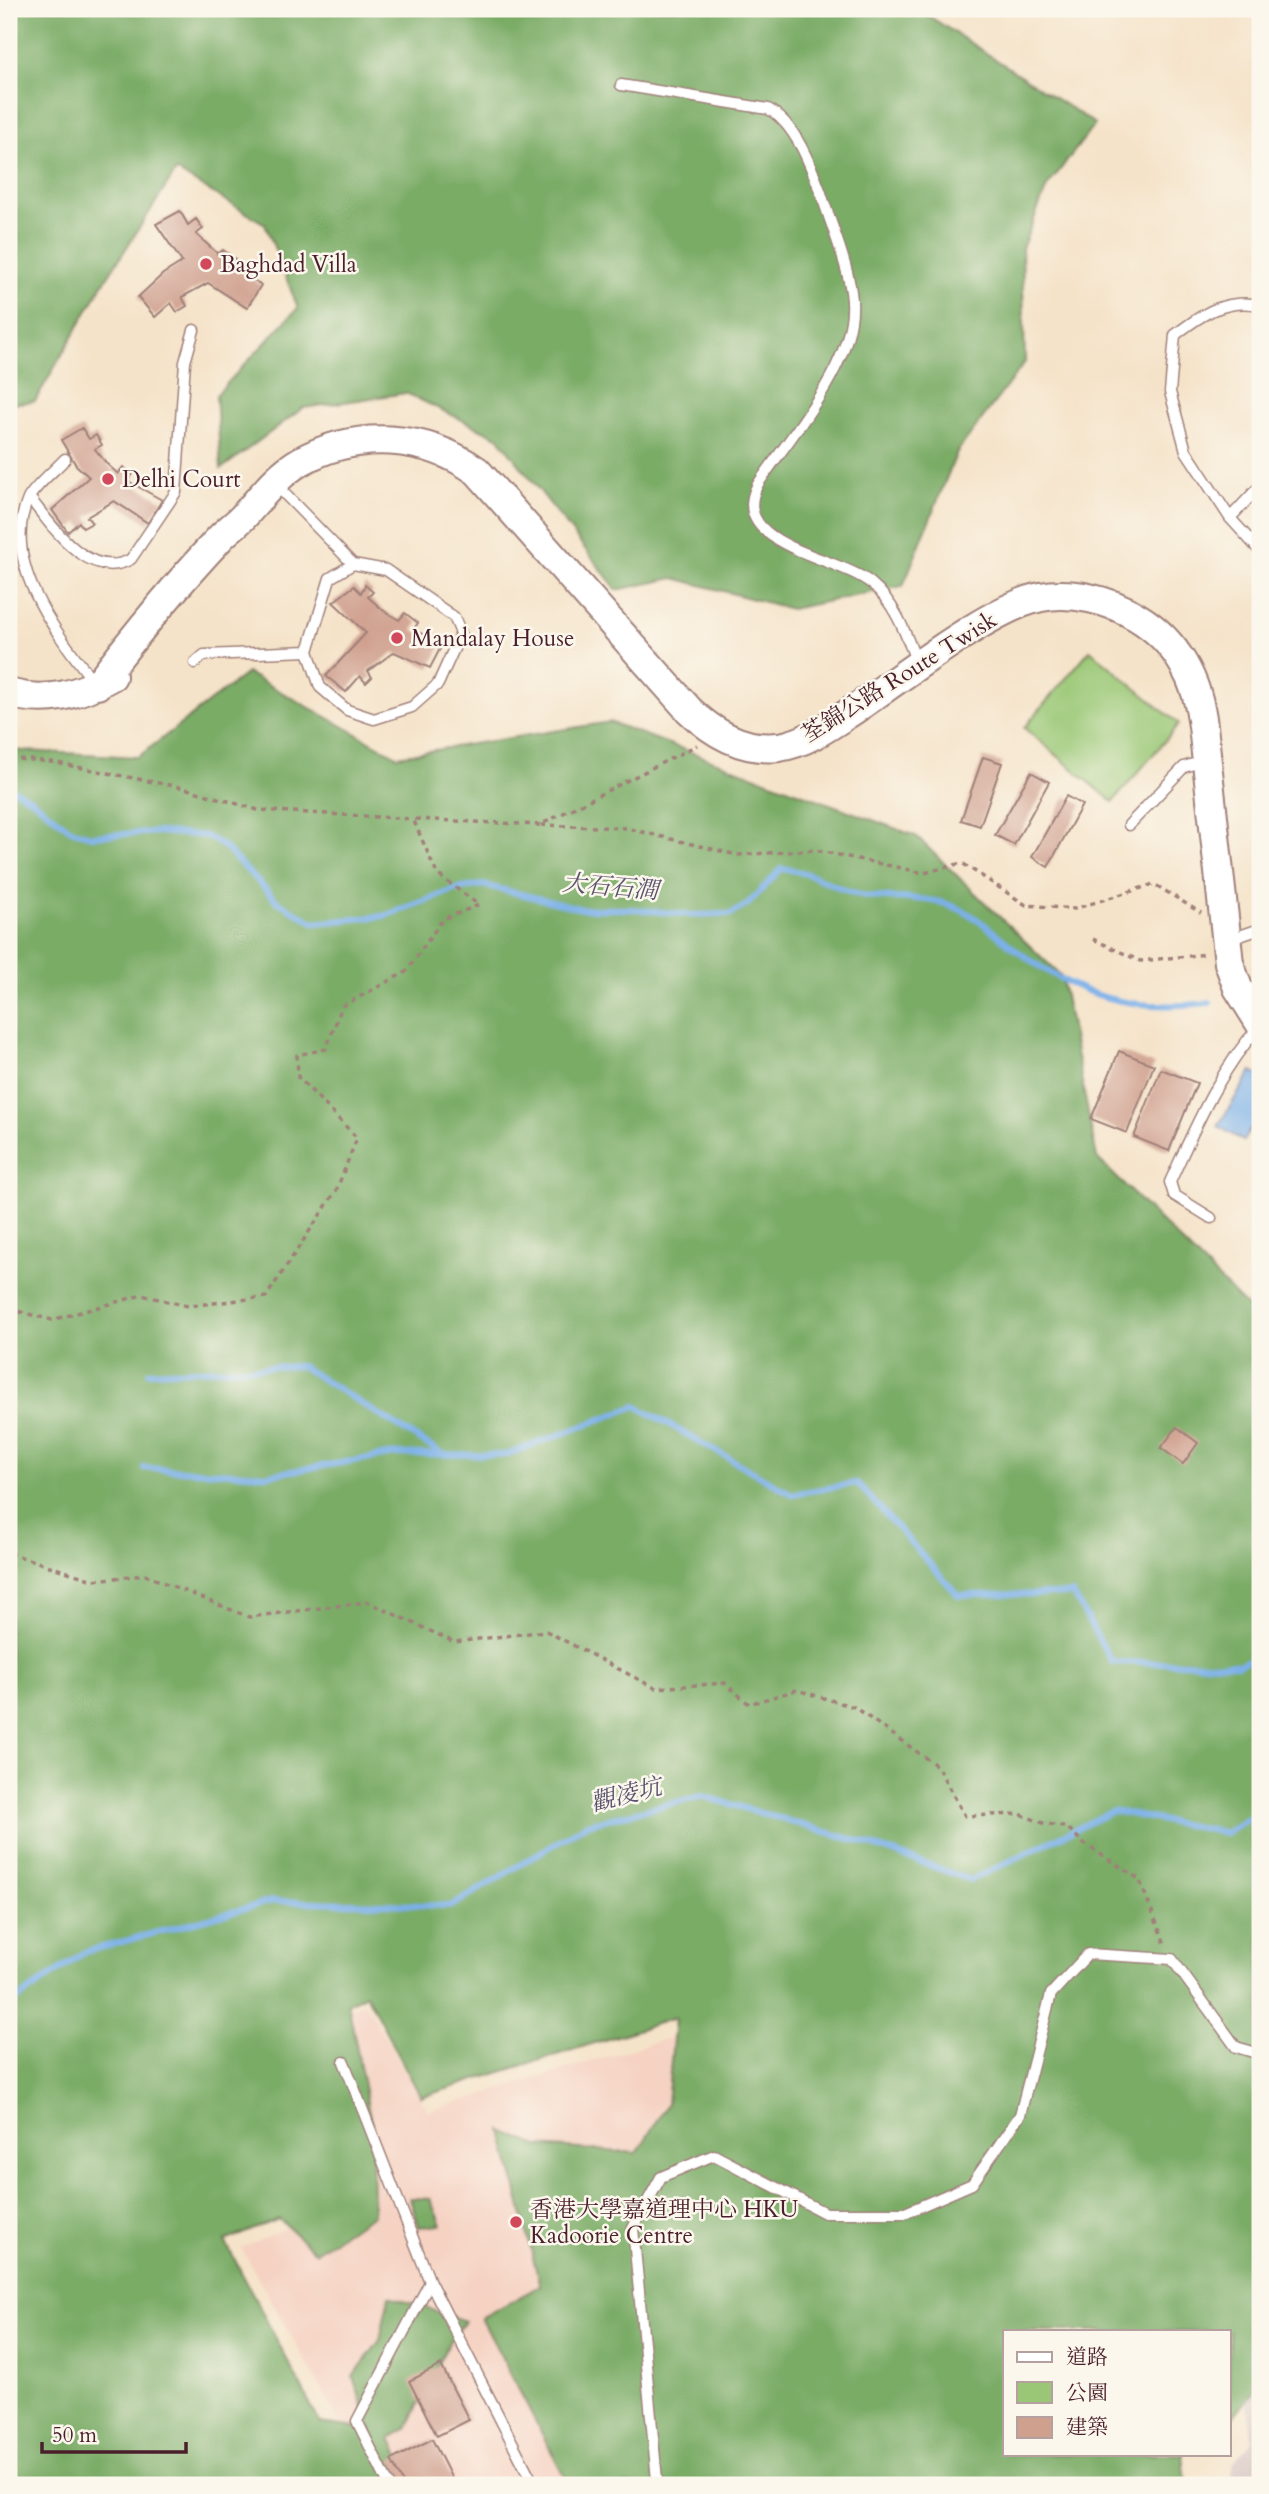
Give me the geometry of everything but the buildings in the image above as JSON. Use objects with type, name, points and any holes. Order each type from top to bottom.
[{"type":"main road","name":"荃錦公路 Route Twisk","points":[[9,693],[52,698],[97,685],[128,665],[229,543],[242,519],[274,483],[299,462],[320,452],[364,441],[408,441],[457,458],[497,489],[681,701],[718,734],[736,742],[766,747],[799,742],[838,720],[1000,614],[1037,598],[1071,596],[1116,606],[1160,634],[1184,664],[1199,702],[1225,940],[1238,988],[1260,1024]]},
{"type":"lane","points":[[621,85],[768,109],[787,127],[808,164],[851,293],[850,329],[835,369],[758,484],[752,498],[751,511],[757,525],[771,536],[858,575],[875,586],[897,616],[919,667]]},
{"type":"lane","points":[[1260,304],[1242,301],[1207,310],[1175,335],[1170,392],[1186,451],[1230,518],[1260,551]]},
{"type":"lane","points":[[29,497],[56,531],[90,559],[107,565],[121,565],[131,559],[176,492],[185,362],[194,330]]},
{"type":"lane","points":[[65,459],[29,497],[15,535],[22,571],[44,612],[97,685]]},
{"type":"lane","points":[[274,483],[353,564],[386,570],[454,617],[461,633],[438,684],[411,708],[373,719],[347,710],[320,687],[308,651],[330,578],[353,564]]},
{"type":"lane","points":[[1230,518],[1260,486]]},
{"type":"lane","points":[[195,663],[204,655],[308,651]]},
{"type":"lane","points":[[1129,825],[1184,767],[1207,760]]},
{"type":"lane","points":[[1225,940],[1260,929]]},
{"type":"lane","points":[[1211,1218],[1174,1195],[1170,1182],[1220,1080],[1240,1048],[1260,1024]]},
{"type":"lane","points":[[650,2485],[657,2480],[633,2228],[661,2177],[714,2155],[825,2213],[905,2213],[972,2184],[1020,2115],[1051,1994],[1088,1954],[1172,1959],[1236,2048],[1260,2054]]},
{"type":"lane","points":[[344,2063],[430,2282],[534,2485]]},
{"type":"lane","points":[[389,2485],[357,2421],[430,2282]]},
{"type":"path","points":[[540,825],[718,734]]},
{"type":"path","points":[[9,758],[52,762],[184,788],[258,810],[626,828],[737,855],[815,850],[924,873],[962,863],[1026,905],[1074,909],[1154,884],[1225,940]]},
{"type":"path","points":[[9,1309],[52,1320],[142,1295],[188,1306],[267,1297],[336,1191],[357,1138],[298,1077],[297,1055],[326,1049],[342,1006],[406,972],[443,919],[479,905],[437,874],[413,819]]},
{"type":"path","points":[[1093,939],[1140,961],[1164,961],[1225,940]]},
{"type":"path","points":[[9,1553],[93,1580],[145,1574],[250,1616],[368,1602],[454,1642],[546,1632],[654,1688],[725,1682],[749,1704],[797,1690],[854,1707],[937,1766],[965,1816],[1020,1814],[1043,1823],[1068,1828],[1083,1843],[1139,1879],[1172,1959]]},
{"type":"shaded area","name":"香港大學嘉道理中心 HKU Kadoorie Centre","points":[[364,2002],[428,2111],[758,2011],[790,2485],[376,2485],[241,2248],[354,2197],[302,2032]]},
{"type":"shaded area","points":[[1260,2378],[1260,2485],[1233,2485],[1232,2463],[1253,2441],[1245,2390]]},
{"type":"green space","points":[[9,9],[918,9],[1095,124],[1047,187],[1022,248],[1025,362],[957,452],[903,586],[791,609],[674,578],[617,590],[498,437],[406,393],[303,408],[221,469],[216,395],[298,308],[265,224],[176,171],[103,284],[35,401],[9,404]]},
{"type":"green space","points":[[1090,650],[1179,724],[1113,802],[1024,728]]},
{"type":"green space","points":[[247,673],[397,756],[610,722],[916,836],[1061,976],[1097,1158],[1260,1320],[1260,2383],[1230,2421],[1230,2330],[1003,2330],[1003,2456],[1183,2456],[1186,2485],[569,2485],[481,2318],[540,2286],[502,2131],[538,2146],[637,2153],[667,2104],[675,2018],[421,2097],[366,1994],[348,2003],[372,2127],[373,2215],[315,2252],[279,2219],[225,2241],[320,2423],[371,2430],[353,2377],[380,2340],[389,2296],[465,2321],[444,2352],[407,2428],[391,2438],[412,2485],[9,2485],[9,750],[138,757]]},
{"type":"green space","points":[[410,2198],[430,2199],[441,2225],[419,2227]]},
{"type":"water","points":[[1252,1071],[1260,1076],[1260,1113],[1243,1141],[1218,1126]]},
{"type":"waterway","name":"大石石澗","points":[[9,787],[31,799],[71,830],[91,836],[158,832],[206,836],[223,846],[278,902],[315,923],[384,916],[457,889],[483,885],[582,909],[631,909],[692,915],[731,914],[747,905],[781,869],[805,873],[866,896],[927,900],[956,908],[966,912],[1016,950],[1062,980],[1107,998],[1155,1005],[1210,1003]]},
{"type":"waterway","points":[[149,1372],[301,1366],[444,1455]]},
{"type":"waterway","points":[[144,1468],[268,1475],[395,1454],[506,1455],[636,1406],[792,1494],[857,1483],[958,1595],[1073,1594],[1112,1662],[1238,1664],[1260,1656]]},
{"type":"waterway","name":"觀凌坑","points":[[9,2005],[85,1952],[272,1901],[452,1906],[587,1824],[702,1796],[868,1844],[971,1880],[1113,1811],[1226,1833],[1260,1811]]},
{"type":"place","name":"Baghdad Villa","points":[[206,264]]},
{"type":"place","name":"Delhi Court","points":[[108,479]]},
{"type":"place","name":"Mandalay House","points":[[397,638]]},
{"type":"place","name":"香港大學嘉道理中心 HKU Kadoorie Centre","points":[[516,2222]]}]
